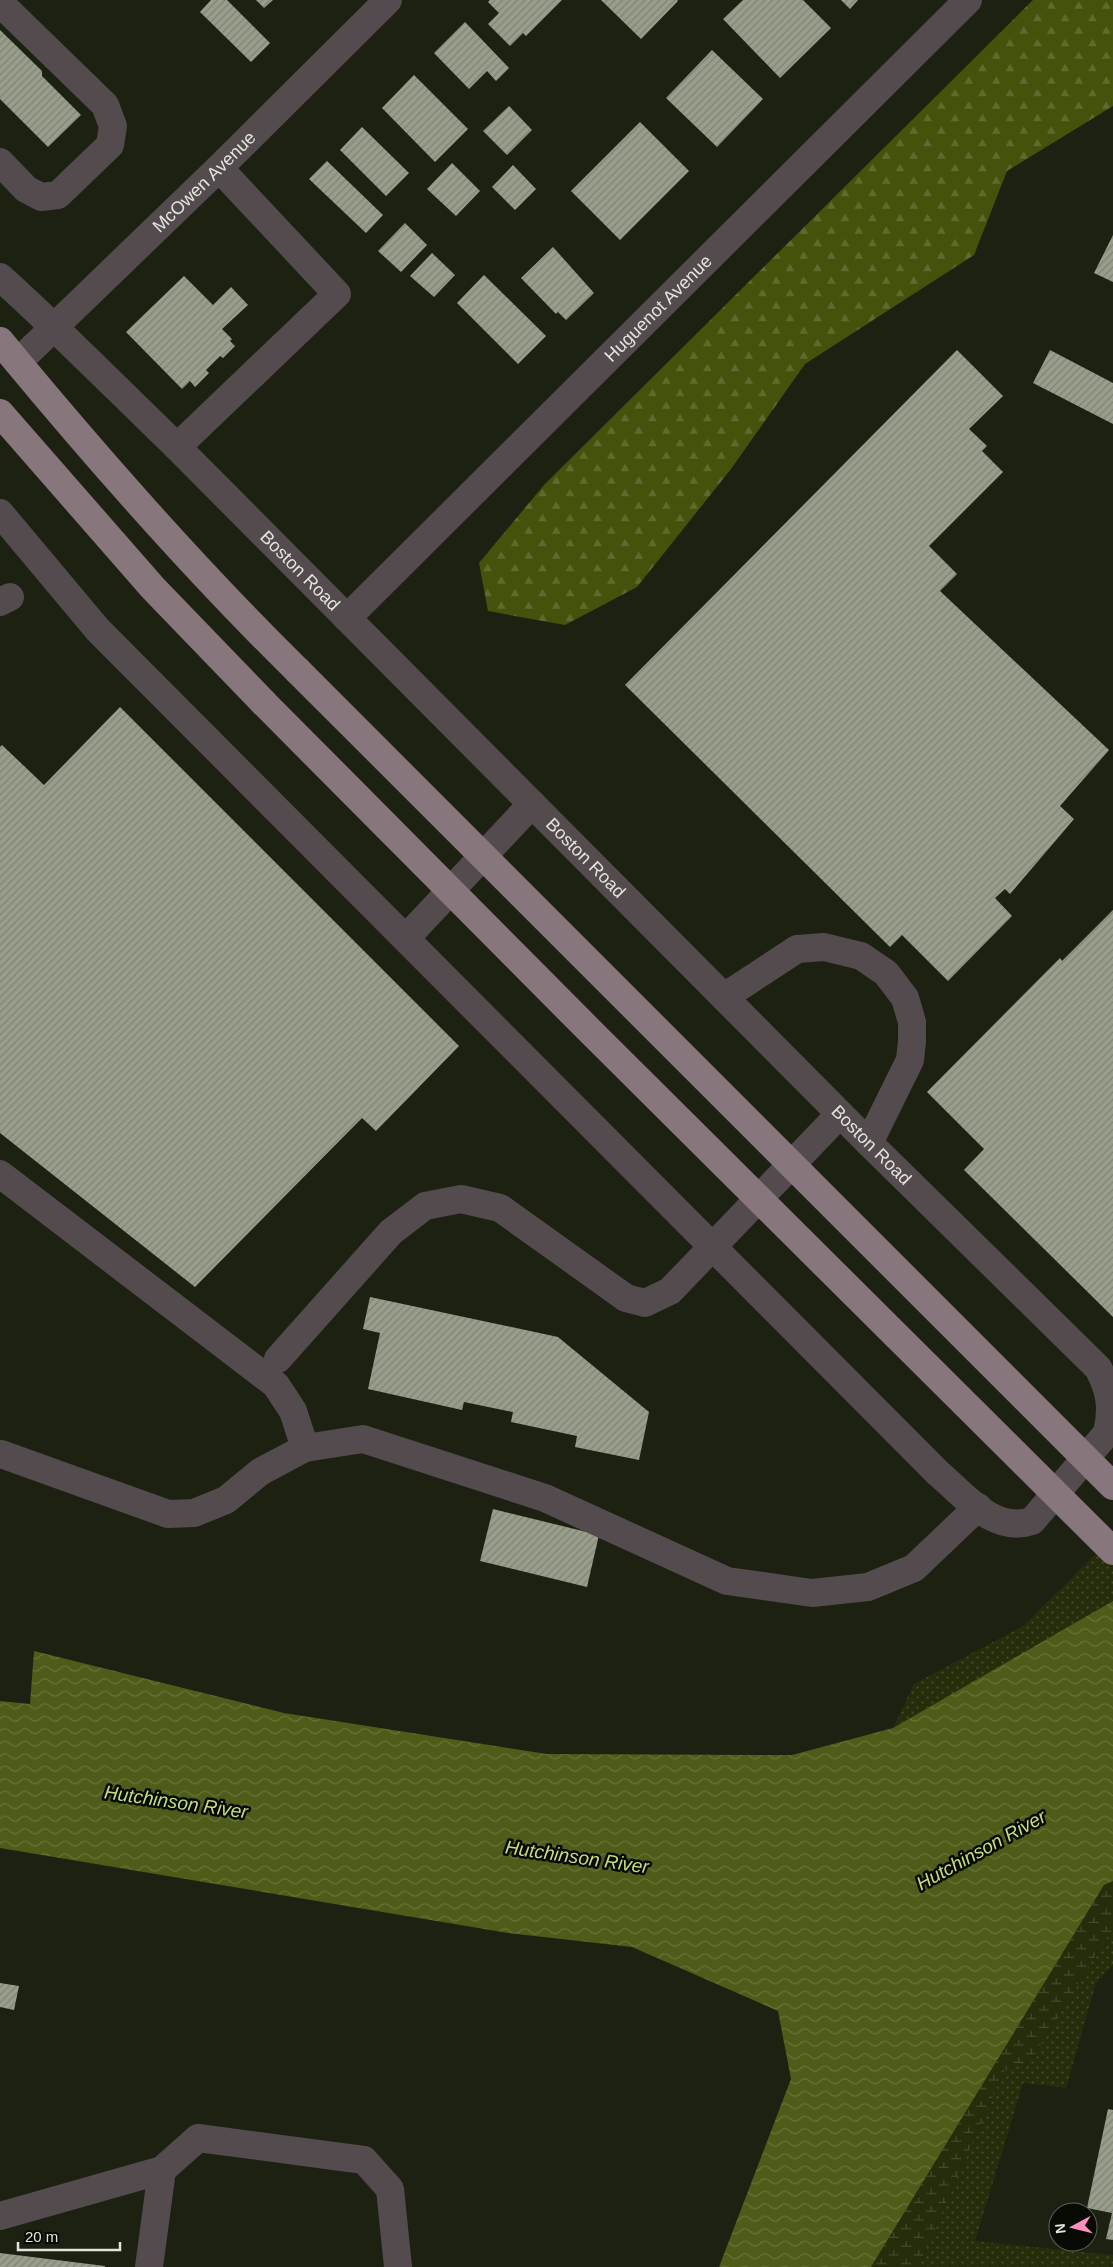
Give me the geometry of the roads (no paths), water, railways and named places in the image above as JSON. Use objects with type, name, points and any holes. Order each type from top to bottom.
[{"type":"main road","points":[[0,341],[132,496],[253,626],[1113,1486]]},
{"type":"main road","points":[[0,413],[153,588],[264,703],[422,863],[1113,1551]]},
{"type":"street","name":"McOwen Avenue","points":[[18,362],[219,168],[388,0]]},
{"type":"street","name":"Huguenot Avenue","points":[[347,618],[968,0]]},
{"type":"street","points":[[0,3],[106,105],[113,126],[110,145],[58,195],[41,197],[26,189],[0,162]]},
{"type":"street","points":[[178,447],[337,294],[219,168]]},
{"type":"street","name":"Boston Road","points":[[0,277],[55,326],[178,447],[840,1114],[1098,1368],[1107,1384],[1112,1415],[1107,1433],[1032,1521],[1022,1524],[1008,1524],[993,1519],[938,1474],[98,630],[0,513]]},
{"type":"street","points":[[406,938],[532,804]]},
{"type":"street","points":[[724,997],[797,949],[824,947],[861,956],[886,973],[905,998],[912,1022],[912,1041],[910,1060],[869,1143]]},
{"type":"street","points":[[278,1358],[391,1232],[425,1206],[461,1199],[500,1208],[626,1298],[645,1303],[670,1291],[840,1114]]},
{"type":"street","points":[[0,1174],[276,1385],[293,1410],[305,1448]]},
{"type":"street","points":[[1,1454],[168,1514],[194,1513],[226,1500],[260,1472],[305,1448],[363,1439],[545,1498],[727,1581],[812,1593],[868,1587],[914,1568],[978,1507]]},
{"type":"street","points":[[0,2216],[162,2170],[198,2138],[364,2160],[390,2189],[398,2267]]},
{"type":"street","points":[[150,2267],[162,2170]]},
{"type":"water","name":"Hutchinson River","points":[[1113,1601],[1113,1881],[1104,1885],[871,2267],[719,2267],[791,2079],[778,2011],[632,1947],[508,1933],[0,1848],[0,1701],[30,1704],[34,1651],[284,1713],[547,1754],[792,1755],[893,1728]]}]
